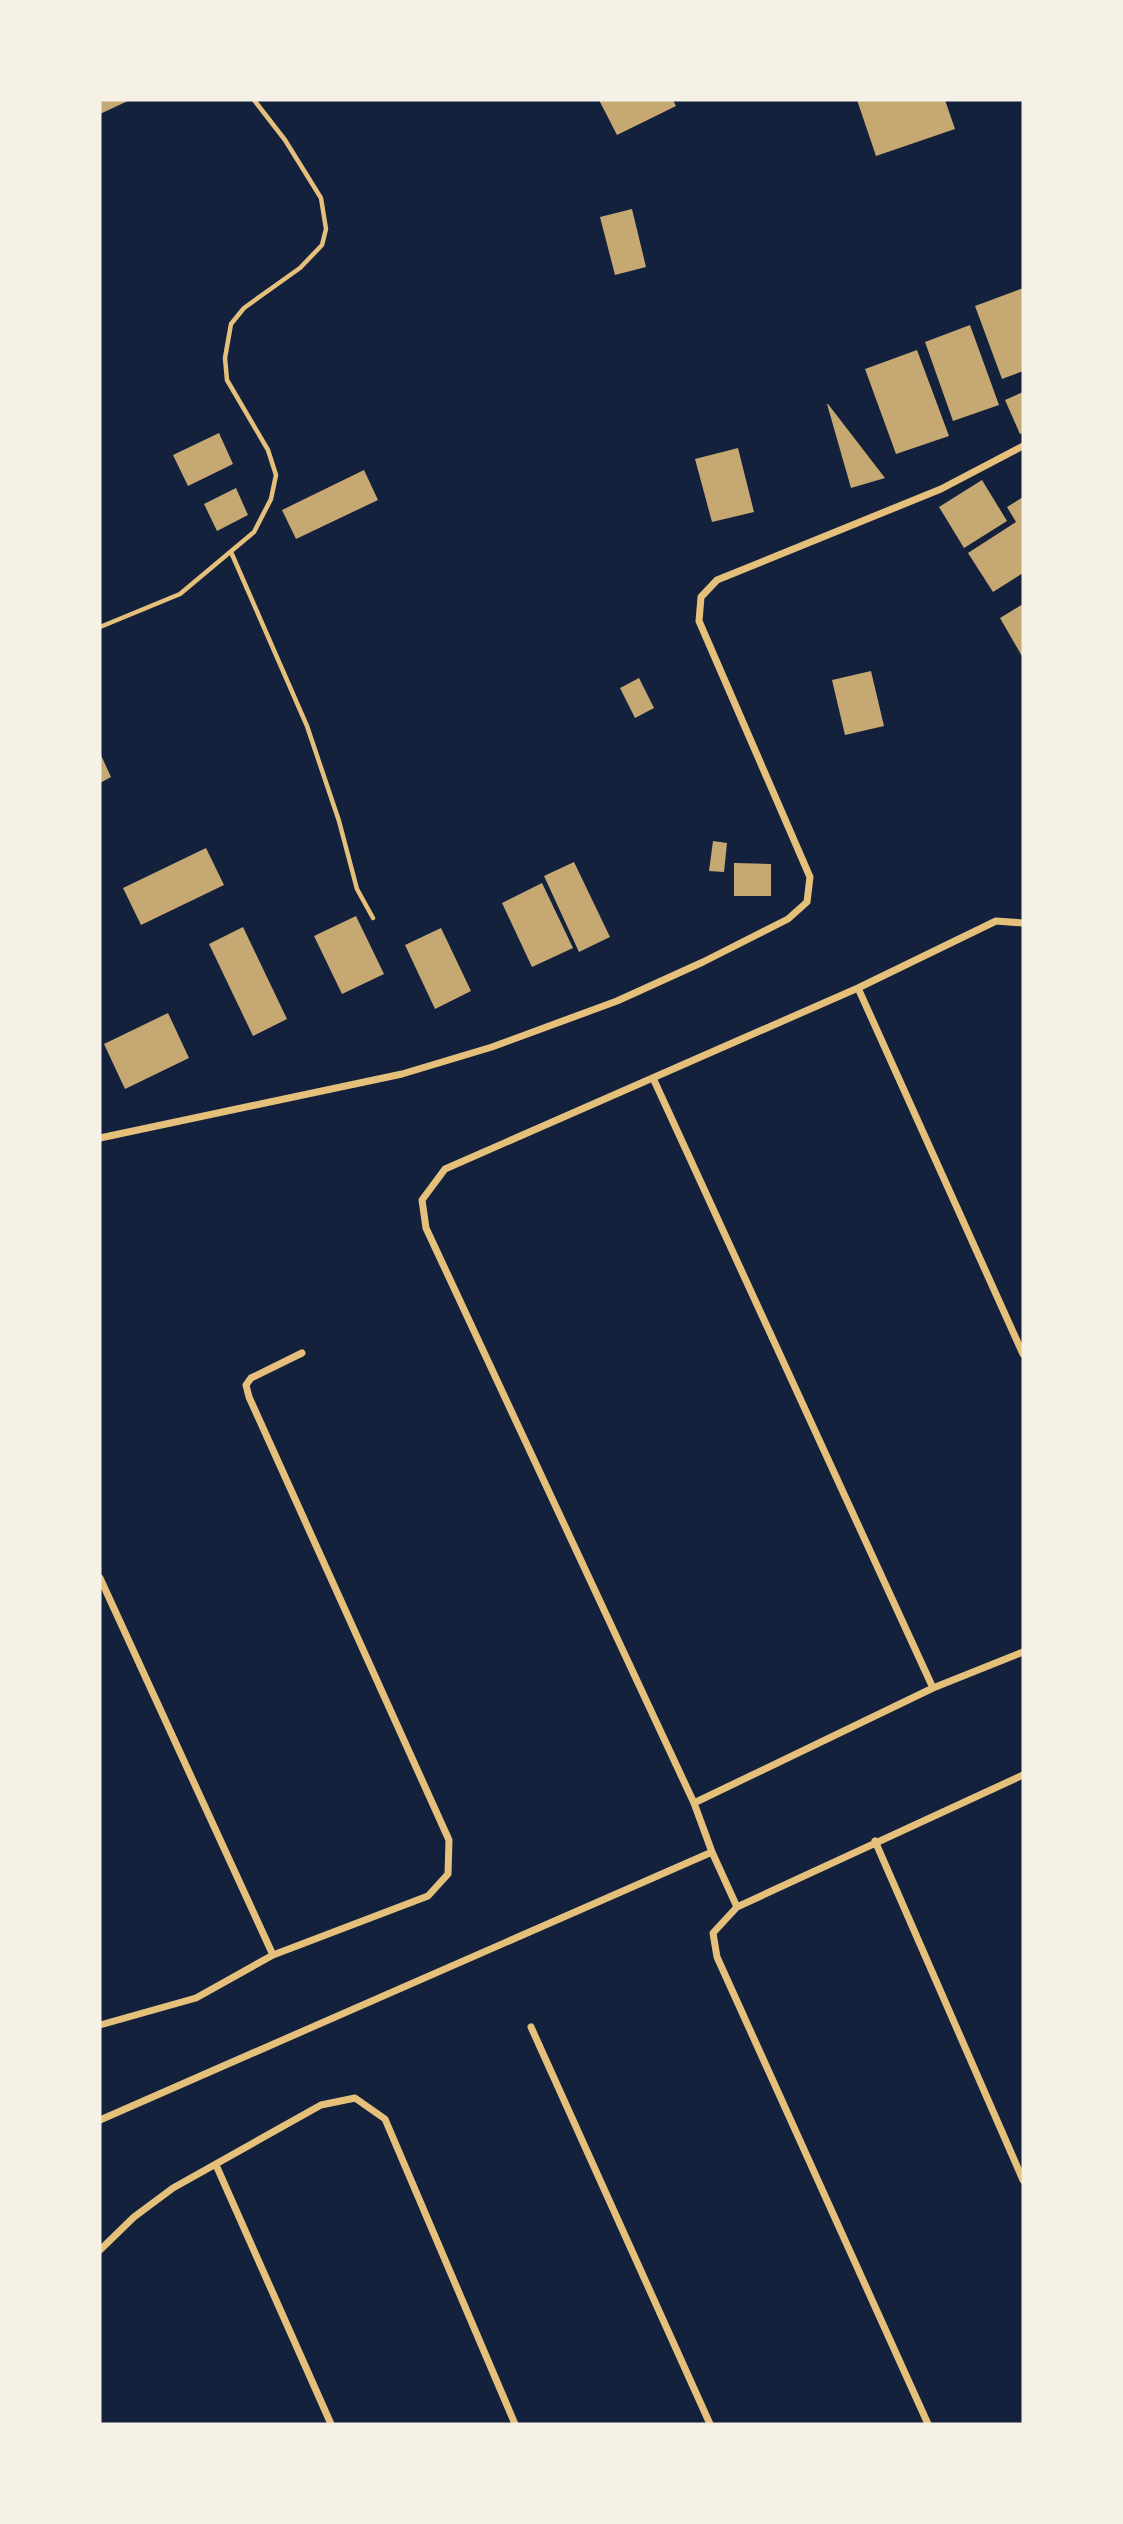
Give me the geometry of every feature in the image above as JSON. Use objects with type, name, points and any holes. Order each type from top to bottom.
[{"type":"street","points":[[100,1138],[402,1074],[492,1047],[617,1001],[788,919],[807,902],[810,877],[699,621],[701,597],[717,580],[941,489],[1023,446]]},
{"type":"street","points":[[737,1907],[694,1803],[426,1228],[422,1200],[445,1170],[858,988],[996,920],[1023,923]]},
{"type":"street","points":[[858,988],[1023,1354]]},
{"type":"street","points":[[653,1078],[933,1688]]},
{"type":"street","points":[[100,2025],[196,1998],[273,1955],[428,1896],[448,1874],[449,1840],[249,1397],[246,1385],[251,1378],[302,1353]]},
{"type":"street","points":[[100,1578],[273,1955]]},
{"type":"street","points":[[694,1803],[933,1688],[1023,1652]]},
{"type":"street","points":[[928,2424],[717,1957],[713,1933],[737,1907],[1023,1775]]},
{"type":"street","points":[[876,1841],[1023,2180]]},
{"type":"street","points":[[100,2120],[712,1852]]},
{"type":"street","points":[[531,2027],[710,2424]]},
{"type":"street","points":[[100,2250],[134,2217],[173,2188],[321,2105],[355,2098],[385,2119],[514,2424]]},
{"type":"street","points":[[216,2165],[331,2424]]},
{"type":"path","points":[[100,627],[180,594],[254,533],[271,499],[276,475],[268,450],[227,380],[225,358],[231,324],[244,308],[300,268],[322,245],[326,229],[321,198],[285,140],[254,100]]},
{"type":"path","points":[[231,552],[307,726],[339,821],[358,889],[373,918]]},
{"type":"building","points":[[100,100],[130,100],[100,114]]},
{"type":"building","points":[[599,100],[673,100],[676,106],[617,135]]},
{"type":"building","points":[[857,100],[945,100],[955,129],[876,156]]},
{"type":"building","points":[[632,209],[646,267],[615,275],[600,217]]},
{"type":"building","points":[[1023,288],[1023,371],[1002,379],[975,306]]},
{"type":"building","points":[[970,325],[999,405],[953,421],[925,342]]},
{"type":"building","points":[[917,350],[949,436],[896,454],[865,369]]},
{"type":"building","points":[[1023,392],[1023,433],[1020,434],[1005,400]]},
{"type":"building","points":[[828,404],[885,478],[851,488]]},
{"type":"building","points":[[219,433],[233,464],[188,486],[173,455]]},
{"type":"building","points":[[738,448],[754,512],[712,522],[695,459]]},
{"type":"building","points":[[364,470],[378,500],[296,539],[282,510]]},
{"type":"building","points":[[982,480],[1007,521],[964,548],[939,507]]},
{"type":"building","points":[[236,488],[248,515],[217,531],[204,504]]},
{"type":"building","points":[[1023,497],[1023,573],[993,592],[968,553],[1016,522],[1007,507]]},
{"type":"building","points":[[1023,604],[1023,658],[1000,618]]},
{"type":"building","points":[[871,671],[884,726],[845,735],[832,680]]},
{"type":"building","points":[[639,678],[654,708],[635,718],[620,688]]},
{"type":"building","points":[[100,753],[111,777],[100,783]]},
{"type":"building","points":[[713,841],[727,843],[724,872],[709,871]]},
{"type":"building","points":[[206,848],[224,885],[141,925],[123,888]]},
{"type":"building","points":[[574,862],[610,937],[579,952],[544,876]]},
{"type":"building","points":[[734,863],[771,864],[771,896],[734,896]]},
{"type":"building","points":[[542,883],[573,948],[532,967],[502,903]]},
{"type":"building","points":[[356,916],[384,974],[342,994],[314,936]]},
{"type":"building","points":[[243,927],[287,1019],[253,1036],[209,944]]},
{"type":"building","points":[[441,928],[471,991],[435,1009],[405,945]]},
{"type":"building","points":[[168,1013],[189,1058],[125,1089],[104,1044]]}]
